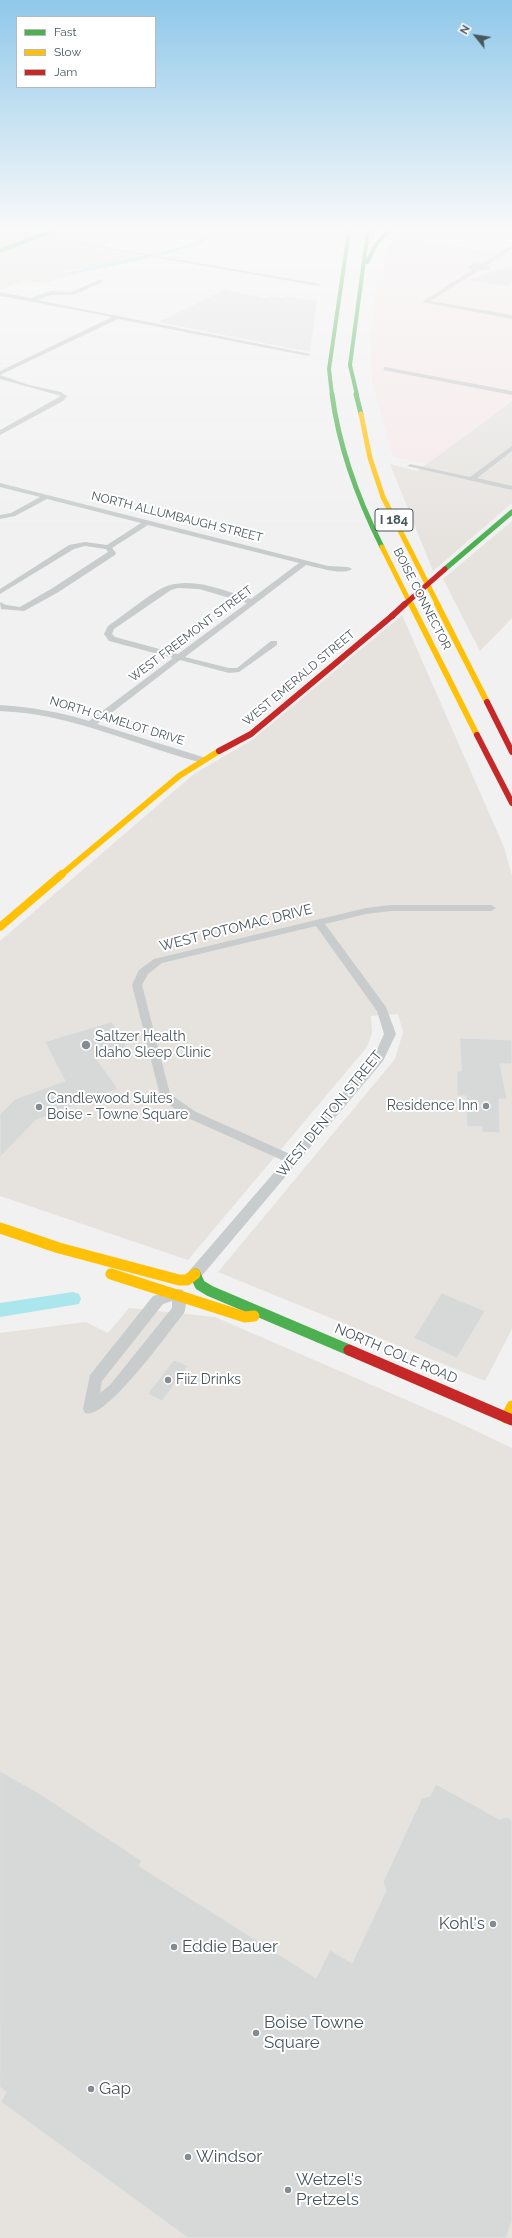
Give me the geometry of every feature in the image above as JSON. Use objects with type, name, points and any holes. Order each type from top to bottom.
[{"type":"main road","name":"BOISE CONNECTOR","points":[[333,335],[329,369],[336,425],[362,507],[512,803]]},
{"type":"main road","name":"BOISE CONNECTOR","points":[[354,335],[350,365],[370,458],[383,497],[512,752]]},
{"type":"main road","name":"WEST EMERALD STREET","points":[[0,926],[163,789],[203,760],[257,729],[392,616],[512,512]]},
{"type":"main road","points":[[501,781],[512,816]]},
{"type":"main road","points":[[0,1228],[86,1255],[110,1253],[195,1274],[215,1282]]},
{"type":"main road","points":[[86,1255],[101,1270],[245,1317],[269,1314]]},
{"type":"main road","points":[[195,1274],[200,1285],[210,1291],[269,1314]]},
{"type":"main road","name":"NORTH COLE ROAD","points":[[256,1299],[269,1314],[509,1419]]},
{"type":"main road","points":[[509,1419],[512,1406]]},
{"type":"street","points":[[0,373],[78,335]]},
{"type":"street","points":[[212,335],[308,354]]},
{"type":"street","points":[[385,369],[512,393]]},
{"type":"street","points":[[0,377],[27,386],[59,393],[64,396],[61,400],[0,433]]},
{"type":"street","points":[[472,479],[512,448]]},
{"type":"street","points":[[410,466],[512,488]]},
{"type":"street","name":"NORTH ALLUMBAUGH STREET","points":[[0,485],[328,568],[348,569]]},
{"type":"street","points":[[0,517],[13,515],[45,496]]},
{"type":"street","points":[[0,592],[72,547],[84,544],[108,546],[147,522]]},
{"type":"street","points":[[0,604],[4,607],[21,609],[112,553],[108,546]]},
{"type":"street","name":"WEST FREEMONT STREET","points":[[91,724],[305,562]]},
{"type":"street","points":[[253,602],[191,585],[178,584],[168,588],[111,628],[108,634],[112,639],[229,671],[239,670],[274,642]]},
{"type":"street","name":"NORTH CAMELOT DRIVE","points":[[0,708],[42,711],[91,724],[203,760]]},
{"type":"street","name":"WEST POTOMAC DRIVE","points":[[293,1160],[192,1115],[165,1096],[137,985],[143,972],[158,962],[366,911],[391,908],[491,908]]},
{"type":"street","name":"WEST DENTON STREET","points":[[195,1274],[379,1058],[390,1034],[382,1010],[319,923]]},
{"type":"street","points":[[178,1294],[179,1309],[115,1389],[90,1409],[95,1379],[158,1300],[178,1294]]},
{"type":"shaded area","points":[[226,335],[312,335],[310,352]]},
{"type":"shaded area","points":[[370,335],[512,335],[512,401],[427,464],[393,457],[372,381]]},
{"type":"shaded area","points":[[512,401],[512,503],[433,571],[390,464],[417,471]]},
{"type":"shaded area","points":[[512,521],[512,618],[480,651],[443,579]]},
{"type":"shaded area","points":[[402,615],[504,847],[512,876],[512,1329],[485,1381],[218,1272],[395,1059],[403,1032],[398,1014],[371,1016],[372,1033],[367,1047],[188,1260],[0,1196],[0,941],[194,774],[252,740]]},
{"type":"shaded area","points":[[129,1308],[215,1317],[455,1421],[512,1448],[512,2238],[0,2238],[0,1333],[86,1322],[108,1333]]},
{"type":"building","points":[[112,1022],[127,1047],[95,1057],[118,1089],[36,1120],[0,1157],[0,1114],[15,1099],[65,1081],[45,1042]]},
{"type":"building","points":[[460,1038],[512,1040],[512,1064],[500,1064],[507,1099],[499,1099],[500,1133],[482,1132],[482,1127],[467,1126],[466,1096],[457,1096],[457,1071],[461,1071]]},
{"type":"building","points":[[442,1293],[485,1311],[457,1358],[414,1338]]},
{"type":"building","name":"Fiiz Drinks","points":[[174,1360],[188,1366],[162,1401],[148,1394]]},
{"type":"building","name":"Boise Towne Square","points":[[0,1771],[42,1795],[142,1861],[139,1866],[316,1978],[330,1950],[352,1963],[386,1891],[383,1882],[422,1798],[430,1796],[436,1784],[499,1819],[507,1817],[512,1820],[512,2221],[506,2238],[188,2238],[1,2102],[6,2092],[0,2087]]},
{"type":"waterway","points":[[0,1310],[73,1299]]},
{"type":"traffic: fast","points":[[334,335],[329,369],[336,425],[362,507],[382,547]]},
{"type":"traffic: fast","points":[[354,335],[350,365],[361,414]]},
{"type":"traffic: fast","points":[[445,569],[512,512]]},
{"type":"traffic: fast","points":[[195,1274],[200,1285],[210,1291],[349,1350]]},
{"type":"traffic: slow","points":[[361,414],[370,458],[383,497],[487,702]]},
{"type":"traffic: slow","points":[[382,547],[477,735]]},
{"type":"traffic: slow","points":[[0,927],[179,776],[219,751]]},
{"type":"traffic: slow","points":[[0,1228],[59,1248],[179,1280],[187,1280],[195,1274]]},
{"type":"traffic: slow","points":[[111,1274],[245,1317],[254,1316]]},
{"type":"traffic: slow","points":[[506,1418],[512,1406]]},
{"type":"traffic: jam","points":[[392,616],[445,569]]},
{"type":"traffic: jam","points":[[219,751],[251,734],[392,616]]},
{"type":"traffic: jam","points":[[487,702],[512,752]]},
{"type":"traffic: jam","points":[[477,735],[512,803]]},
{"type":"traffic: jam","points":[[349,1350],[512,1420]]},
{"type":"place","name":"Saltzer Health Idaho Sleep Clinic","points":[[86,1045]]},
{"type":"place","name":"Residence Inn","points":[[486,1106]]},
{"type":"place","name":"Candlewood Suites Boise - Towne Square","points":[[39,1107]]},
{"type":"place","name":"Fiiz Drinks","points":[[168,1380]]},
{"type":"place","name":"Kohl's","points":[[493,1924]]},
{"type":"place","name":"Eddie Bauer","points":[[174,1947]]},
{"type":"place","name":"Boise Towne Square","points":[[256,2033]]},
{"type":"place","name":"Gap","points":[[91,2089]]},
{"type":"place","name":"Windsor","points":[[188,2157]]},
{"type":"place","name":"Wetzel's Pretzels","points":[[288,2190]]}]
